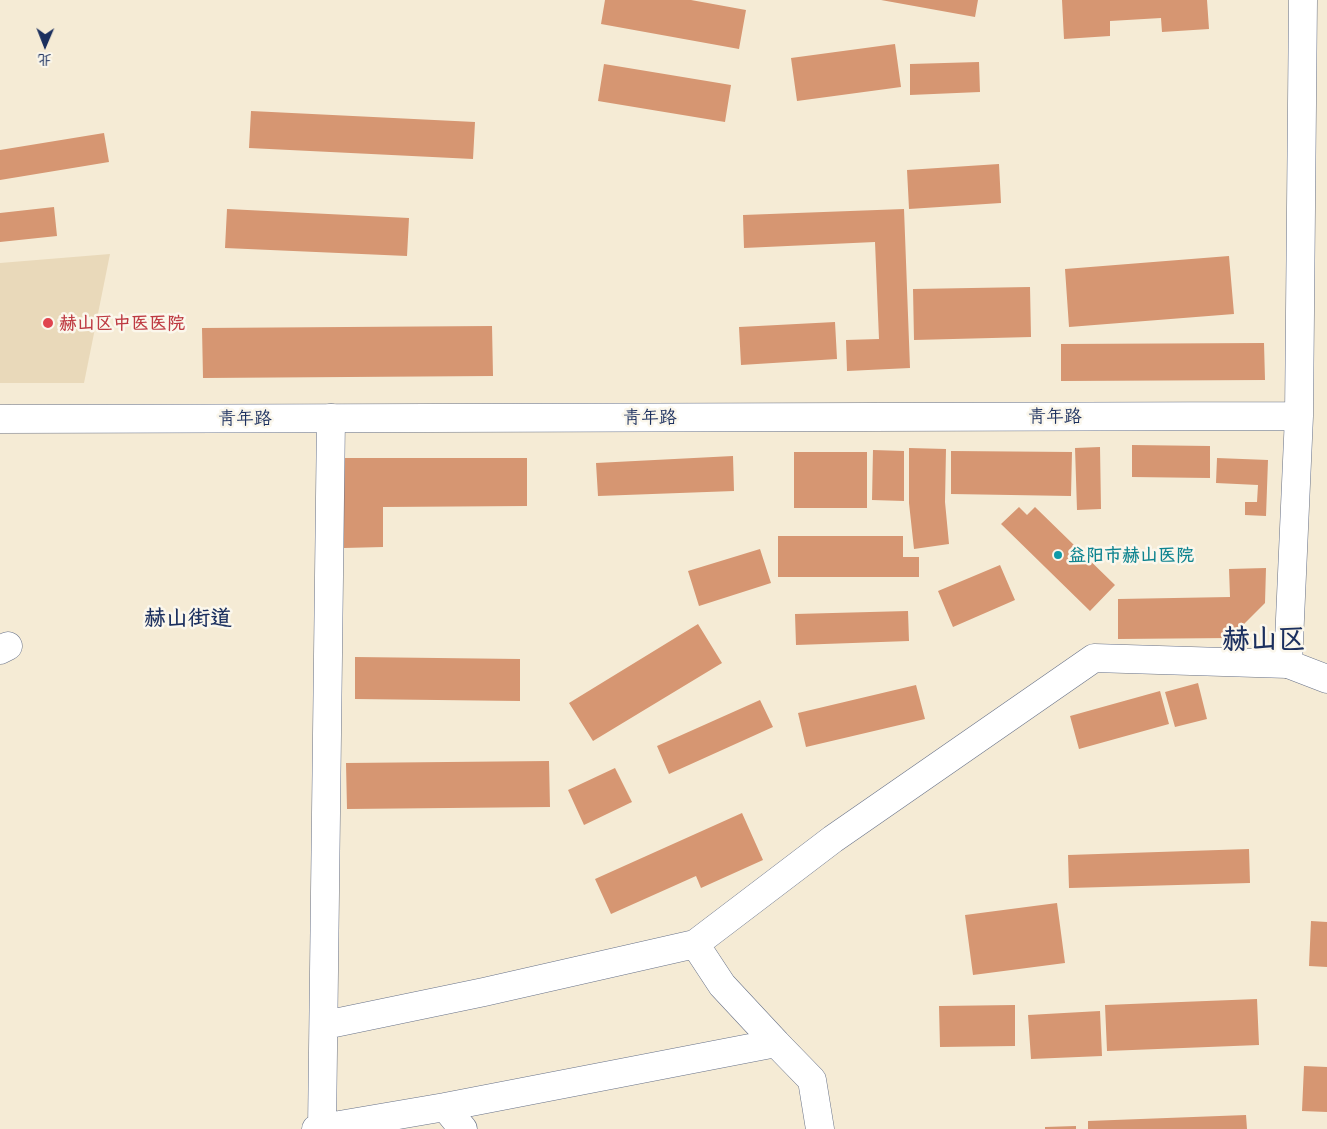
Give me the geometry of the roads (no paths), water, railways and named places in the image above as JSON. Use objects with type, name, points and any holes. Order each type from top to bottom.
[{"type":"street","points":[[1288,664],[1299,416],[1303,0]]},
{"type":"street","name":"青年路","points":[[0,418],[1299,416]]},
{"type":"street","points":[[331,418],[325,1025],[320,1129],[776,1044]]},
{"type":"street","points":[[325,1025],[484,992],[695,944],[833,839],[1094,658],[1288,664],[1327,679]]},
{"type":"street","points":[[695,944],[722,985],[812,1080],[820,1129]]},
{"type":"street","points":[[445,1107],[464,1129]]},
{"type":"place","name":"赫山区中医医院","points":[[48,323]]},
{"type":"place","name":"益阳市赫山医院","points":[[1058,555]]},
{"type":"district","name":"赫山街道","points":[[188,618]]},
{"type":"district","name":"赫山区","points":[[1264,639]]}]
